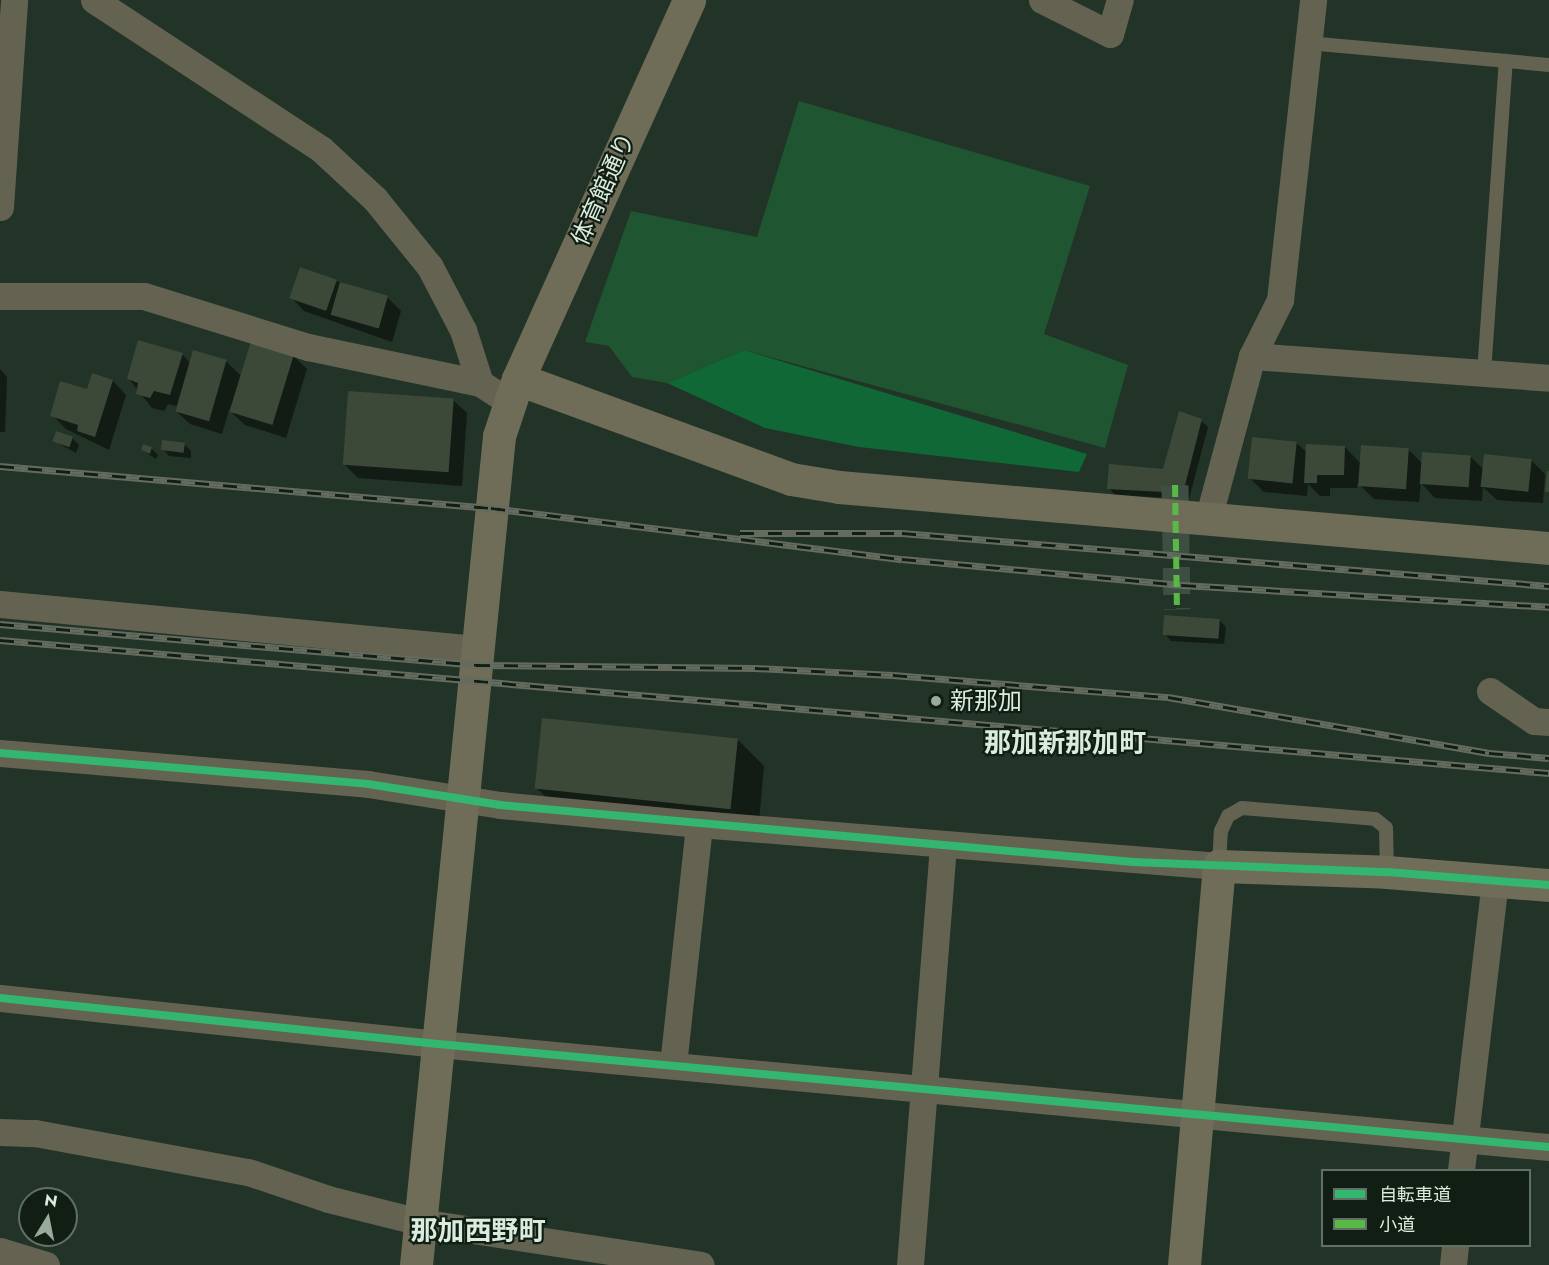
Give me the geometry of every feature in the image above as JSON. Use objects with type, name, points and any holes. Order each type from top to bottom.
[{"type":"street","points":[[0,207],[14,0]]},
{"type":"street","points":[[94,0],[321,149],[375,199],[430,267],[463,330],[480,383]]},
{"type":"street","name":"体育館通り","points":[[416,1265],[496,461],[513,390],[689,0]]},
{"type":"street","points":[[1042,0],[1110,34],[1120,0]]},
{"type":"street","points":[[1208,519],[1252,356],[1280,300],[1313,0]]},
{"type":"street","points":[[0,296],[144,296],[308,347],[513,390],[791,478],[839,487],[1549,548]]},
{"type":"street","points":[[1252,356],[1549,378]]},
{"type":"street","points":[[0,604],[479,649]]},
{"type":"street","points":[[1491,691],[1534,721],[1549,722]]},
{"type":"street","points":[[0,753],[368,784],[461,798],[699,824],[943,845],[1219,866],[1387,872],[1549,885]]},
{"type":"street","points":[[673,1065],[699,824]]},
{"type":"street","points":[[910,1265],[943,845]]},
{"type":"street","points":[[1184,1265],[1219,866]]},
{"type":"street","points":[[1461,1169],[1495,880]]},
{"type":"street","points":[[0,998],[438,1044],[925,1087],[1549,1148]]},
{"type":"street","points":[[0,1132],[35,1133],[248,1172],[328,1199],[420,1222],[701,1265]]},
{"type":"street","points":[[1453,1265],[1455,1247]]},
{"type":"street","points":[[0,1251],[46,1265]]},
{"type":"lane","points":[[1308,43],[1549,65]]},
{"type":"lane","points":[[1485,373],[1506,61]]},
{"type":"lane","points":[[1219,866],[1221,831],[1228,816],[1242,808],[1375,819],[1386,828],[1387,872]]},
{"type":"green space","points":[[799,101],[1090,186],[1044,334],[1128,365],[1105,448],[744,350],[667,383],[632,377],[609,346],[585,342],[631,211],[757,237]]},
{"type":"green space","points":[[744,350],[1087,454],[1079,472],[859,447],[765,428],[667,383]]},
{"type":"building","points":[[300,267],[337,280],[326,311],[289,298]]},
{"type":"building","points":[[340,282],[388,296],[379,328],[331,315]]},
{"type":"building","points":[[138,340],[183,353],[170,395],[154,391],[150,398],[136,394],[138,383],[127,379]]},
{"type":"building","points":[[251,341],[294,354],[272,425],[229,412]]},
{"type":"building","points":[[193,350],[227,360],[209,421],[175,412]]},
{"type":"building","points":[[92,373],[113,380],[95,437],[77,431],[78,425],[50,416],[60,381],[87,389]]},
{"type":"building","points":[[348,391],[454,398],[449,472],[343,465]]},
{"type":"building","points":[[1179,411],[1202,419],[1183,493],[1107,489],[1109,464],[1163,469]]},
{"type":"building","points":[[56,431],[73,437],[69,447],[52,441]]},
{"type":"building","points":[[1252,437],[1297,442],[1292,483],[1248,479]]},
{"type":"building","points":[[162,440],[185,443],[184,453],[161,450]]},
{"type":"building","points":[[143,444],[152,447],[150,454],[141,450]]},
{"type":"building","points":[[1306,444],[1345,446],[1344,475],[1317,475],[1317,483],[1304,483]]},
{"type":"building","points":[[1361,445],[1409,448],[1406,489],[1358,486]]},
{"type":"building","points":[[1422,452],[1471,455],[1469,487],[1420,484]]},
{"type":"building","points":[[1484,454],[1532,459],[1528,492],[1481,487]]},
{"type":"building","points":[[1547,471],[1549,471],[1549,492],[1545,492]]},
{"type":"building","points":[[1164,615],[1220,619],[1218,639],[1163,635]]},
{"type":"building","points":[[542,718],[738,739],[730,809],[535,789]]},
{"type":"tunnel","points":[[1175,485],[1177,609]]},
{"type":"railway","points":[[0,466],[491,508],[902,559],[1182,585],[1549,607]]},
{"type":"railway","points":[[740,533],[902,533],[1549,586]]},
{"type":"railway","points":[[0,624],[476,665],[755,668],[893,675],[1168,697],[1489,753],[1549,758]]},
{"type":"railway","points":[[0,640],[1549,773]]},
{"type":"marked path","points":[[1175,485],[1177,609]]},
{"type":"cycle path","points":[[0,753],[368,784],[500,805],[1133,862],[1387,872],[1549,885]]},
{"type":"cycle path","points":[[0,998],[438,1044],[1549,1147]]},
{"type":"place","name":"新那加","points":[[936,701]]},
{"type":"district","name":"那加新那加町","points":[[1065,743]]},
{"type":"district","name":"那加西野町","points":[[478,1231]]}]
